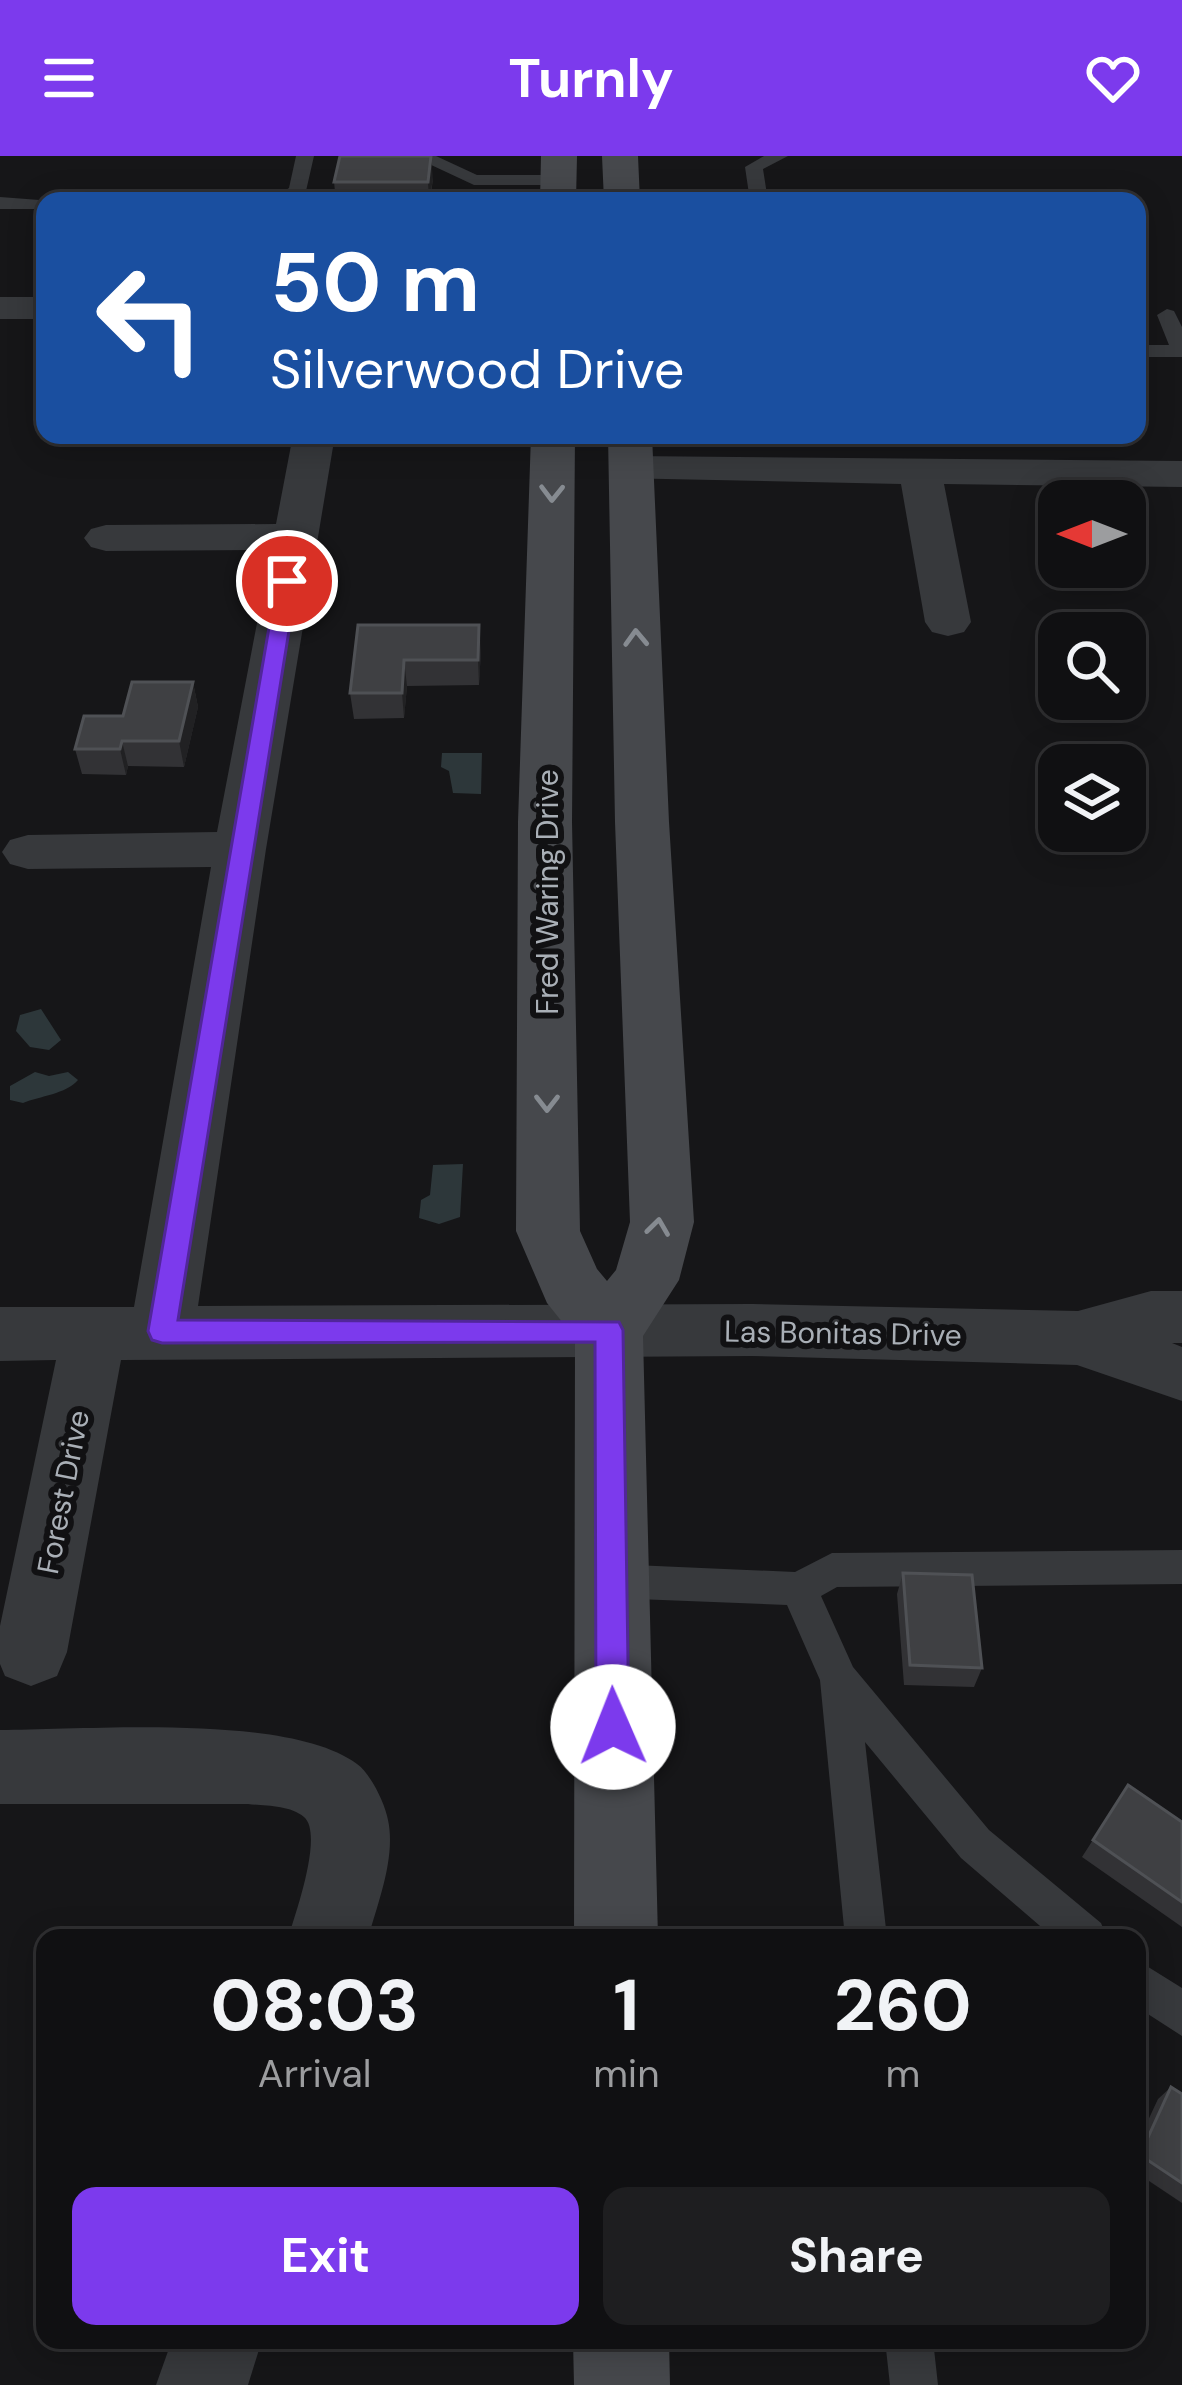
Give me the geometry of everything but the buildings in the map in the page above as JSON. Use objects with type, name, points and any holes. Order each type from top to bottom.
[{"type":"main road","points":[[620,156],[622,192]]},
{"type":"main road","name":"Fred Waring Drive","points":[[554,444],[546,783],[548,1231],[570,1284],[609,1330]]},
{"type":"main road","points":[[616,1929],[609,1330],[646,1280],[662,1222],[640,782],[630,452]]},
{"type":"main road","points":[[546,783],[640,782]]},
{"type":"main road","points":[[621,2349],[622,2385]]},
{"type":"street","points":[[0,308],[36,308]]},
{"type":"street","points":[[162,1331],[240,849],[312,444]]},
{"type":"street","points":[[630,452],[920,472],[1182,474]]},
{"type":"street","points":[[920,472],[948,622]]},
{"type":"street","points":[[106,538],[295,537]]},
{"type":"street","points":[[28,852],[240,849]]},
{"type":"street","name":"Las Bonitas Drive","points":[[0,1334],[609,1330],[1078,1338],[1151,1317],[1182,1317]]},
{"type":"street","name":"Forest Drive","points":[[31,1652],[94,1332]]},
{"type":"street","name":"Las Bonitas Drive","points":[[1078,1338],[1182,1374]]},
{"type":"street","points":[[0,1767],[248,1767],[295,1773],[332,1791],[350,1820],[347,1870],[331,1929]]},
{"type":"street","points":[[202,2385],[214,2349]]},
{"type":"lane","points":[[294,192],[305,156]]},
{"type":"lane","points":[[421,156],[474,180],[559,179]]},
{"type":"lane","points":[[511,180],[512,156]]},
{"type":"lane","points":[[758,192],[754,167],[779,156]]},
{"type":"lane","points":[[0,203],[36,202]]},
{"type":"lane","points":[[1146,351],[1182,351],[1167,315]]},
{"type":"lane","points":[[611,1581],[800,1588],[832,1570],[1182,1567]]},
{"type":"lane","points":[[800,1588],[838,1680],[865,1929]]},
{"type":"lane","points":[[838,1680],[975,1844],[1075,1929]]},
{"type":"lane","points":[[1146,1988],[1182,2014]]},
{"type":"lane","points":[[910,2349],[914,2385]]},
{"type":"shaded area","points":[[442,753],[482,753],[481,794],[453,793],[449,771],[441,767]]},
{"type":"shaded area","points":[[41,1009],[61,1040],[49,1050],[30,1047],[16,1031],[20,1015]]},
{"type":"shaded area","points":[[35,1072],[49,1076],[68,1072],[78,1080],[60,1092],[23,1103],[10,1100],[10,1086]]},
{"type":"shaded area","points":[[463,1164],[460,1217],[439,1224],[419,1218],[421,1200],[430,1195],[433,1165]]},
{"type":"route","points":[[287,581],[162,1331],[609,1330],[613,1727]]}]
